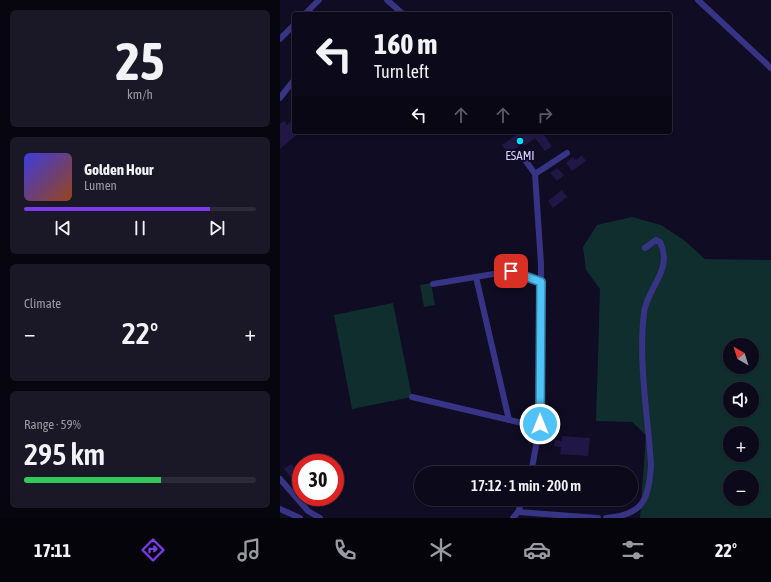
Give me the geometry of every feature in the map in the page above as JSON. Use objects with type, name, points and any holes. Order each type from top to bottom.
[{"type":"street","points":[[307,12],[319,0]]},
{"type":"street","points":[[387,0],[401,12]]},
{"type":"street","points":[[698,0],[771,68]]},
{"type":"street","points":[[280,40],[292,27]]},
{"type":"street","points":[[280,98],[292,83]]},
{"type":"street","points":[[535,174],[567,153]]},
{"type":"street","points":[[523,157],[535,174],[541,282],[540,424],[532,466]]},
{"type":"street","points":[[606,518],[620,517],[636,510],[643,502],[650,481],[650,458],[643,360],[644,311],[660,278],[663,264],[660,242],[656,240],[645,248]]},
{"type":"street","points":[[432,284],[511,271],[541,282]]},
{"type":"street","points":[[476,277],[509,420]]},
{"type":"street","points":[[412,397],[522,423],[540,424]]},
{"type":"street","points":[[280,479],[297,500],[314,517]]},
{"type":"street","points":[[513,518],[520,506]]},
{"type":"street","points":[[280,510],[300,518]]},
{"type":"street","points":[[518,512],[528,515],[598,518]]},
{"type":"green space","points":[[632,217],[661,225],[685,241],[705,259],[771,260],[771,518],[640,518],[646,435],[632,422],[596,421],[600,289],[586,270],[583,247],[597,225]]},
{"type":"green space","points":[[431,283],[435,305],[424,307],[420,285]]},
{"type":"green space","points":[[393,303],[412,397],[352,409],[334,315]]},
{"type":"building","points":[[284,121],[287,125],[291,121],[292,134],[298,134],[280,149],[280,124]]},
{"type":"building","name":"ESAMI","points":[[517,134],[543,134],[552,146],[545,151],[535,138],[524,146],[522,144],[508,154],[502,145]]},
{"type":"building","points":[[582,155],[586,161],[572,171],[566,163],[573,157],[576,160]]},
{"type":"building","points":[[557,168],[564,175],[557,181],[550,173]]},
{"type":"building","points":[[562,190],[567,197],[553,208],[548,201]]},
{"type":"building","points":[[562,436],[590,438],[588,456],[560,454],[561,447],[554,446],[555,440],[562,441]]},
{"type":"building","points":[[291,464],[292,465],[292,479],[284,469]]},
{"type":"place","name":"ESAMI","points":[[520,141]]},
{"type":"route","points":[[511,271],[526,275],[541,282],[540,424]]}]
